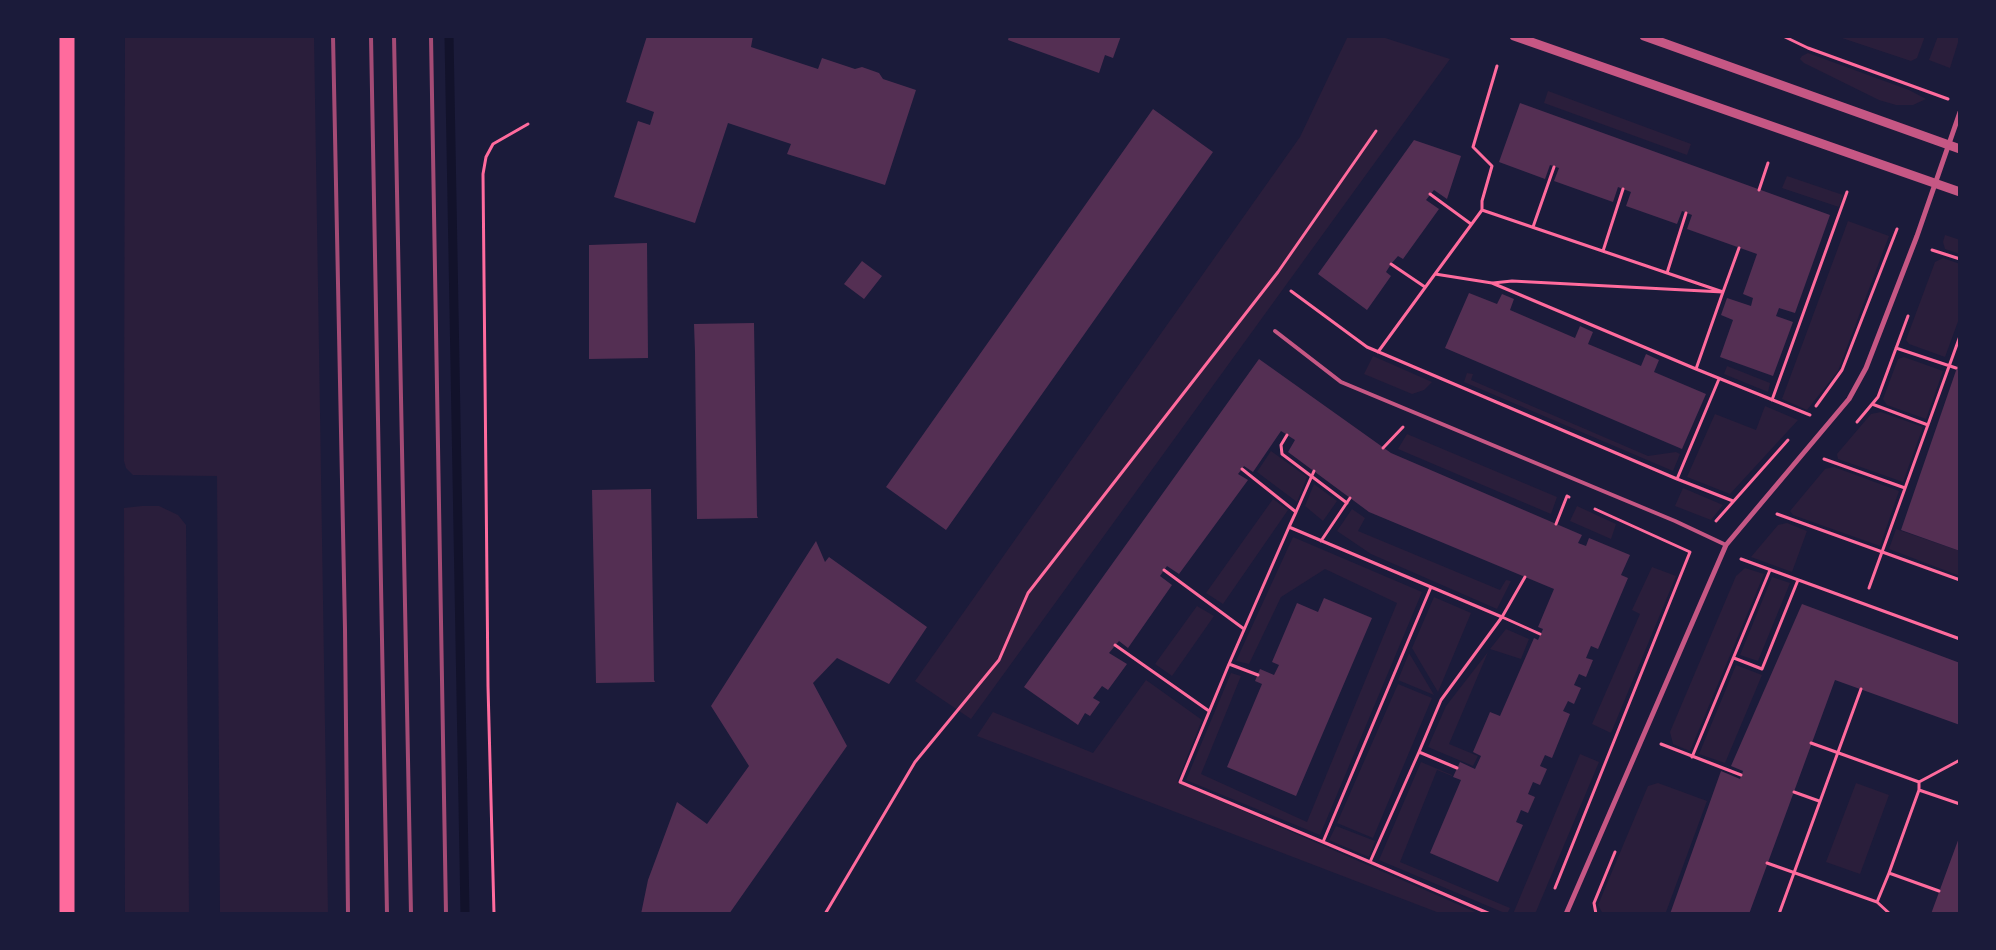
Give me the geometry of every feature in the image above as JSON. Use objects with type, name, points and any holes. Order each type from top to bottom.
[{"type":"highway","points":[[67,36],[67,914]]},
{"type":"street","points":[[1514,36],[1960,192]]},
{"type":"street","points":[[1644,36],[1960,149]]},
{"type":"street","points":[[1566,914],[1726,545],[1849,399],[1859,384],[1910,256],[1960,112]]},
{"type":"lane","points":[[1275,331],[1341,382],[1704,534],[1726,545]]},
{"type":"path","points":[[1783,36],[1808,48],[1938,95]]},
{"type":"path","points":[[1378,352],[1482,210],[1482,201],[1492,166],[1473,147],[1497,66]]},
{"type":"path","points":[[494,914],[488,686],[483,174],[486,157],[493,144],[528,124]]},
{"type":"path","points":[[825,914],[915,762],[998,660],[1028,593],[1278,272],[1376,131]]},
{"type":"path","points":[[1759,190],[1768,163]]},
{"type":"path","points":[[1533,227],[1554,167]]},
{"type":"path","points":[[1603,251],[1624,189]]},
{"type":"path","points":[[1772,400],[1847,192]]},
{"type":"path","points":[[1430,194],[1471,224]]},
{"type":"path","points":[[1482,210],[1724,292]]},
{"type":"path","points":[[1667,273],[1686,213]]},
{"type":"path","points":[[1804,422],[1842,370],[1897,230]]},
{"type":"path","points":[[1929,259],[1935,243]]},
{"type":"path","points":[[1696,370],[1739,248]]},
{"type":"path","points":[[1932,250],[1960,259]]},
{"type":"path","points":[[1391,264],[1425,287]]},
{"type":"path","points":[[1435,274],[1492,283],[1696,370],[1810,415]]},
{"type":"path","points":[[1492,283],[1512,281],[1724,292]]},
{"type":"path","points":[[1291,291],[1367,347],[1677,479],[1733,500]]},
{"type":"path","points":[[1854,424],[1878,397],[1909,312]]},
{"type":"path","points":[[1869,588],[1960,336]]},
{"type":"path","points":[[1896,348],[1956,368]]},
{"type":"path","points":[[1677,479],[1720,379]]},
{"type":"path","points":[[1872,404],[1928,425]]},
{"type":"path","points":[[1383,448],[1402,427]]},
{"type":"path","points":[[1287,435],[1281,445],[1282,454],[1347,502]]},
{"type":"path","points":[[1552,895],[1690,552],[1733,500],[1791,436]]},
{"type":"path","points":[[1818,466],[1830,452]]},
{"type":"path","points":[[1824,459],[1905,488]]},
{"type":"path","points":[[1242,469],[1296,512]]},
{"type":"path","points":[[1314,471],[1244,628],[1180,782],[1490,914]]},
{"type":"path","points":[[1556,524],[1567,496],[1576,500]]},
{"type":"path","points":[[1321,541],[1350,498]]},
{"type":"path","points":[[1771,521],[1783,507]]},
{"type":"path","points":[[1593,508],[1690,552]]},
{"type":"path","points":[[1778,514],[1960,580]]},
{"type":"path","points":[[1289,527],[1540,634]]},
{"type":"path","points":[[1736,566],[1747,552]]},
{"type":"path","points":[[1741,559],[1960,639]]},
{"type":"path","points":[[1164,570],[1244,628]]},
{"type":"path","points":[[1692,756],[1770,570]]},
{"type":"path","points":[[1370,862],[1441,700],[1502,617],[1525,577]]},
{"type":"path","points":[[1734,658],[1762,669],[1798,580]]},
{"type":"path","points":[[1323,842],[1431,587]]},
{"type":"path","points":[[1115,645],[1209,711]]},
{"type":"path","points":[[1229,664],[1258,675]]},
{"type":"path","points":[[1779,914],[1861,689]]},
{"type":"path","points":[[1658,751],[1664,736]]},
{"type":"path","points":[[1660,744],[1741,775]]},
{"type":"path","points":[[1811,744],[1919,782],[1960,760]]},
{"type":"path","points":[[1419,752],[1457,768]]},
{"type":"path","points":[[1877,902],[1889,873],[1918,790],[1919,782]]},
{"type":"path","points":[[1918,790],[1960,804]]},
{"type":"path","points":[[1794,792],[1820,801]]},
{"type":"path","points":[[1596,914],[1594,903],[1617,847]]},
{"type":"path","points":[[1767,864],[1877,902],[1890,914]]},
{"type":"path","points":[[1889,873],[1939,890]]},
{"type":"shaded area","points":[[125,36],[314,36],[328,914],[220,914],[217,476],[133,475],[126,468],[124,461]]},
{"type":"shaded area","points":[[1348,36],[1379,36],[1450,59],[971,719],[915,681],[1300,137]]},
{"type":"shaded area","points":[[1836,36],[1925,36],[1917,58],[1911,61]]},
{"type":"shaded area","points":[[1938,36],[1960,36],[1950,68],[1929,60]]},
{"type":"shaded area","points":[[1808,53],[1909,90],[1926,99],[1913,105],[1896,105],[1879,100],[1804,63],[1800,59]]},
{"type":"shaded area","points":[[1548,91],[1691,144],[1687,155],[1544,103]]},
{"type":"shaded area","points":[[1787,176],[1843,195],[1839,207],[1782,188]]},
{"type":"shaded area","points":[[1848,221],[1889,236],[1838,371],[1807,410],[1782,399]]},
{"type":"shaded area","points":[[1945,235],[1960,240],[1960,254],[1945,249],[1943,242]]},
{"type":"shaded area","points":[[1943,258],[1960,264],[1960,316],[1945,357],[1909,344],[1906,340],[1935,262]]},
{"type":"shaded area","points":[[1373,356],[1432,382],[1424,390],[1412,394],[1364,374]]},
{"type":"shaded area","points":[[1904,357],[1943,371],[1926,419],[1887,405],[1883,399],[1898,359]]},
{"type":"shaded area","points":[[1727,366],[1770,383],[1768,392],[1724,374]]},
{"type":"shaded area","points":[[1467,373],[1473,374],[1471,380],[1648,456],[1676,452],[1680,454],[1673,471],[1464,382]]},
{"type":"shaded area","points":[[1765,406],[1798,420],[1730,494],[1687,477],[1715,414],[1756,430]]},
{"type":"shaded area","points":[[1881,412],[1923,427],[1903,482],[1838,459],[1837,454],[1871,414]]},
{"type":"shaded area","points":[[1407,434],[1557,497],[1551,514],[1398,449]]},
{"type":"shaded area","points":[[1271,451],[1307,477],[1297,502],[1257,472]]},
{"type":"shaded area","points":[[1834,467],[1899,491],[1880,546],[1793,515],[1790,511],[1825,469]]},
{"type":"shaded area","points":[[1314,484],[1337,501],[1323,521],[1305,506]]},
{"type":"shaded area","points":[[1683,488],[1723,505],[1711,520],[1675,506]]},
{"type":"shaded area","points":[[1273,499],[1288,510],[1223,604],[1206,593]]},
{"type":"shaded area","points":[[159,506],[178,515],[186,525],[189,914],[125,914],[124,508]]},
{"type":"shaded area","points":[[1577,506],[1616,524],[1611,539],[1570,521]]},
{"type":"shaded area","points":[[1352,509],[1365,518],[1358,531],[1500,590],[1506,580],[1511,581],[1497,609],[1371,554],[1337,531]]},
{"type":"shaded area","points":[[1787,523],[1807,531],[1792,572],[1751,557],[1778,525]]},
{"type":"shaded area","points":[[1896,529],[1960,551],[1960,576],[1889,549]]},
{"type":"shaded area","points":[[1293,537],[1422,592],[1320,835],[1186,780],[1231,673],[1241,676],[1201,774],[1307,822],[1397,603],[1325,569],[1281,597],[1249,664],[1236,661]]},
{"type":"shaded area","points":[[1652,567],[1676,576],[1611,733],[1592,724],[1640,614],[1632,610]]},
{"type":"shaded area","points":[[1745,568],[1764,574],[1690,751],[1673,744],[1670,732],[1736,576]]},
{"type":"shaded area","points":[[1772,577],[1790,583],[1758,661],[1740,655]]},
{"type":"shaded area","points":[[1434,597],[1471,613],[1438,692],[1412,648]]},
{"type":"shaded area","points":[[1197,606],[1214,616],[1172,676],[1155,664]]},
{"type":"shaded area","points":[[1506,629],[1529,639],[1521,659],[1490,649]]},
{"type":"shaded area","points":[[1488,652],[1449,744],[1478,756],[1473,766],[1428,747],[1446,706]]},
{"type":"shaded area","points":[[1409,653],[1434,695],[1398,680]]},
{"type":"shaded area","points":[[1736,665],[1762,675],[1725,763],[1699,754]]},
{"type":"shaded area","points":[[1146,680],[1202,720],[1177,782],[1480,914],[1442,914],[977,736],[993,712],[1093,753]]},
{"type":"shaded area","points":[[1398,684],[1432,698],[1373,838],[1337,823]]},
{"type":"shaded area","points":[[1580,754],[1599,762],[1535,914],[1513,914]]},
{"type":"shaded area","points":[[1421,762],[1452,776],[1437,770],[1400,862],[1510,908],[1507,914],[1379,860]]},
{"type":"shaded area","points":[[1658,783],[1707,801],[1666,912],[1668,914],[1603,914],[1598,905],[1648,786]]},
{"type":"shaded area","points":[[1856,783],[1889,795],[1860,874],[1826,862]]},
{"type":"shaded area","points":[[1336,826],[1375,841],[1369,857],[1329,840]]},
{"type":"building","points":[[647,36],[753,36],[751,47],[818,69],[822,58],[855,69],[862,67],[879,73],[883,79],[916,90],[885,185],[787,154],[791,144],[728,123],[695,223],[614,197],[638,121],[650,125],[654,112],[626,102]]},
{"type":"building","points":[[1009,36],[1121,36],[1113,58],[1105,55],[1099,73],[1008,40]]},
{"type":"building","points":[[1520,103],[1830,215],[1795,313],[1779,308],[1776,316],[1793,322],[1773,376],[1720,357],[1733,320],[1721,315],[1727,298],[1751,306],[1753,298],[1743,294],[1757,254],[1687,229],[1692,215],[1682,211],[1677,224],[1626,206],[1631,192],[1618,187],[1613,202],[1554,181],[1559,168],[1550,165],[1545,179],[1499,162]]},
{"type":"building","points":[[1153,109],[1213,152],[946,530],[886,487]]},
{"type":"building","points":[[1414,140],[1461,156],[1447,199],[1434,190],[1426,200],[1439,209],[1403,259],[1398,256],[1391,264],[1386,272],[1391,276],[1367,310],[1318,274]]},
{"type":"building","points":[[647,243],[648,358],[589,359],[589,245]]},
{"type":"building","points":[[862,261],[882,276],[864,299],[844,284]]},
{"type":"building","points":[[1469,293],[1497,304],[1502,294],[1514,299],[1510,310],[1575,338],[1580,326],[1593,332],[1588,344],[1641,366],[1646,354],[1659,360],[1654,372],[1706,394],[1682,449],[1445,348]]},
{"type":"building","points":[[754,323],[758,518],[697,519],[694,324]]},
{"type":"building","points":[[1259,359],[1391,453],[1582,535],[1578,543],[1586,546],[1589,538],[1630,555],[1621,575],[1628,578],[1598,649],[1591,646],[1586,658],[1593,660],[1586,677],[1579,674],[1574,685],[1581,688],[1574,704],[1568,701],[1563,711],[1570,714],[1552,758],[1545,755],[1540,766],[1547,769],[1540,785],[1533,782],[1528,794],[1535,797],[1528,813],[1521,810],[1516,822],[1523,825],[1498,882],[1430,853],[1461,780],[1453,777],[1460,762],[1475,769],[1481,756],[1473,752],[1490,712],[1500,716],[1534,638],[1538,640],[1543,629],[1538,627],[1554,589],[1369,512],[1288,452],[1295,440],[1281,431],[1253,472],[1244,466],[1238,474],[1248,480],[1179,574],[1167,566],[1160,576],[1172,585],[1128,648],[1119,641],[1109,653],[1127,664],[1108,690],[1102,686],[1093,698],[1100,702],[1090,716],[1085,713],[1078,725],[1024,687]]},
{"type":"building","points":[[1960,359],[1960,551],[1901,530]]},
{"type":"building","points":[[651,489],[655,682],[596,683],[592,490]]},
{"type":"building","points":[[816,541],[825,562],[829,557],[927,627],[889,684],[837,658],[813,683],[847,746],[729,914],[641,914],[648,880],[677,802],[707,824],[749,766],[711,706]]},
{"type":"building","points":[[1324,598],[1372,618],[1296,796],[1227,767],[1262,684],[1255,681],[1260,669],[1274,675],[1279,665],[1272,662],[1297,603],[1318,612]]},
{"type":"building","points":[[1802,604],[1960,663],[1960,725],[1835,680],[1749,914],[1670,914],[1721,771],[1740,779],[1743,771],[1731,766]]},
{"type":"building","points":[[1960,835],[1960,914],[1931,914]]},
{"type":"waterway","points":[[449,36],[465,914]]},
{"type":"railway","points":[[333,36],[345,629],[348,914]]},
{"type":"railway","points":[[371,36],[387,914]]},
{"type":"railway","points":[[394,36],[411,914]]},
{"type":"railway","points":[[431,36],[446,914]]}]
